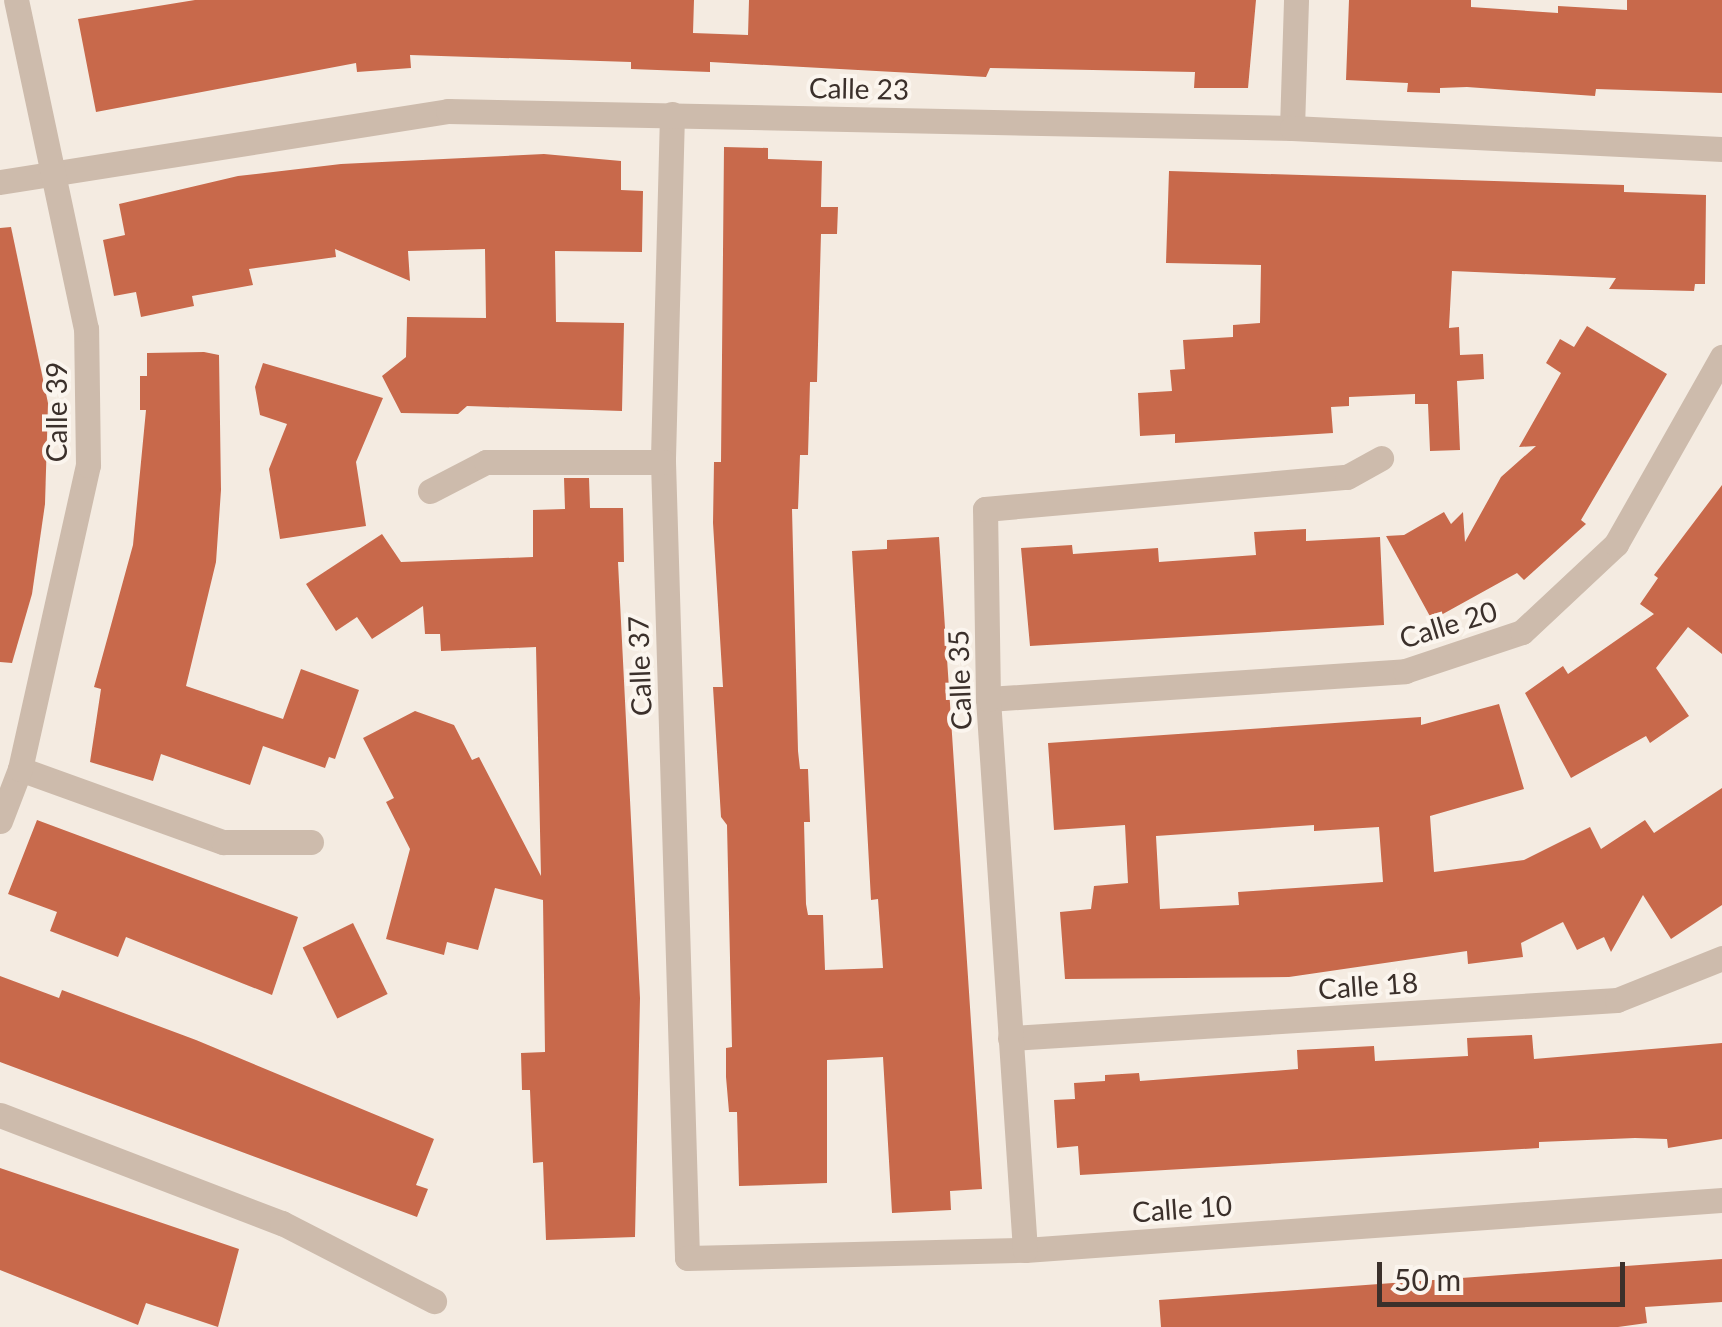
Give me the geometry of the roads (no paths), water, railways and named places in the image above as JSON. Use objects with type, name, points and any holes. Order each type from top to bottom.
[{"type":"street","name":"Calle 39","points":[[0,822],[20,768],[88,465],[86,328],[56,169],[16,0]]},
{"type":"street","points":[[1292,128],[1296,0]]},
{"type":"street","name":"Calle 23","points":[[0,182],[56,169],[448,111],[1292,128],[1722,149]]},
{"type":"street","name":"Calle 37","points":[[672,114],[663,462],[686,1217]]},
{"type":"street","name":"Calle 20","points":[[988,699],[1406,670],[1522,632],[1616,544],[1722,357]]},
{"type":"street","name":"Calle 35","points":[[1026,1250],[988,699],[985,509],[1347,476],[1380,458]]},
{"type":"street","points":[[430,491],[486,462],[663,462]]},
{"type":"street","points":[[20,768],[224,842],[311,842]]},
{"type":"street","name":"Calle 18","points":[[1010,1038],[1617,1000],[1722,958]]},
{"type":"street","points":[[0,1115],[282,1222],[434,1302]]},
{"type":"street","name":"Calle 10","points":[[686,1217],[687,1258],[1026,1250],[1722,1200]]}]
